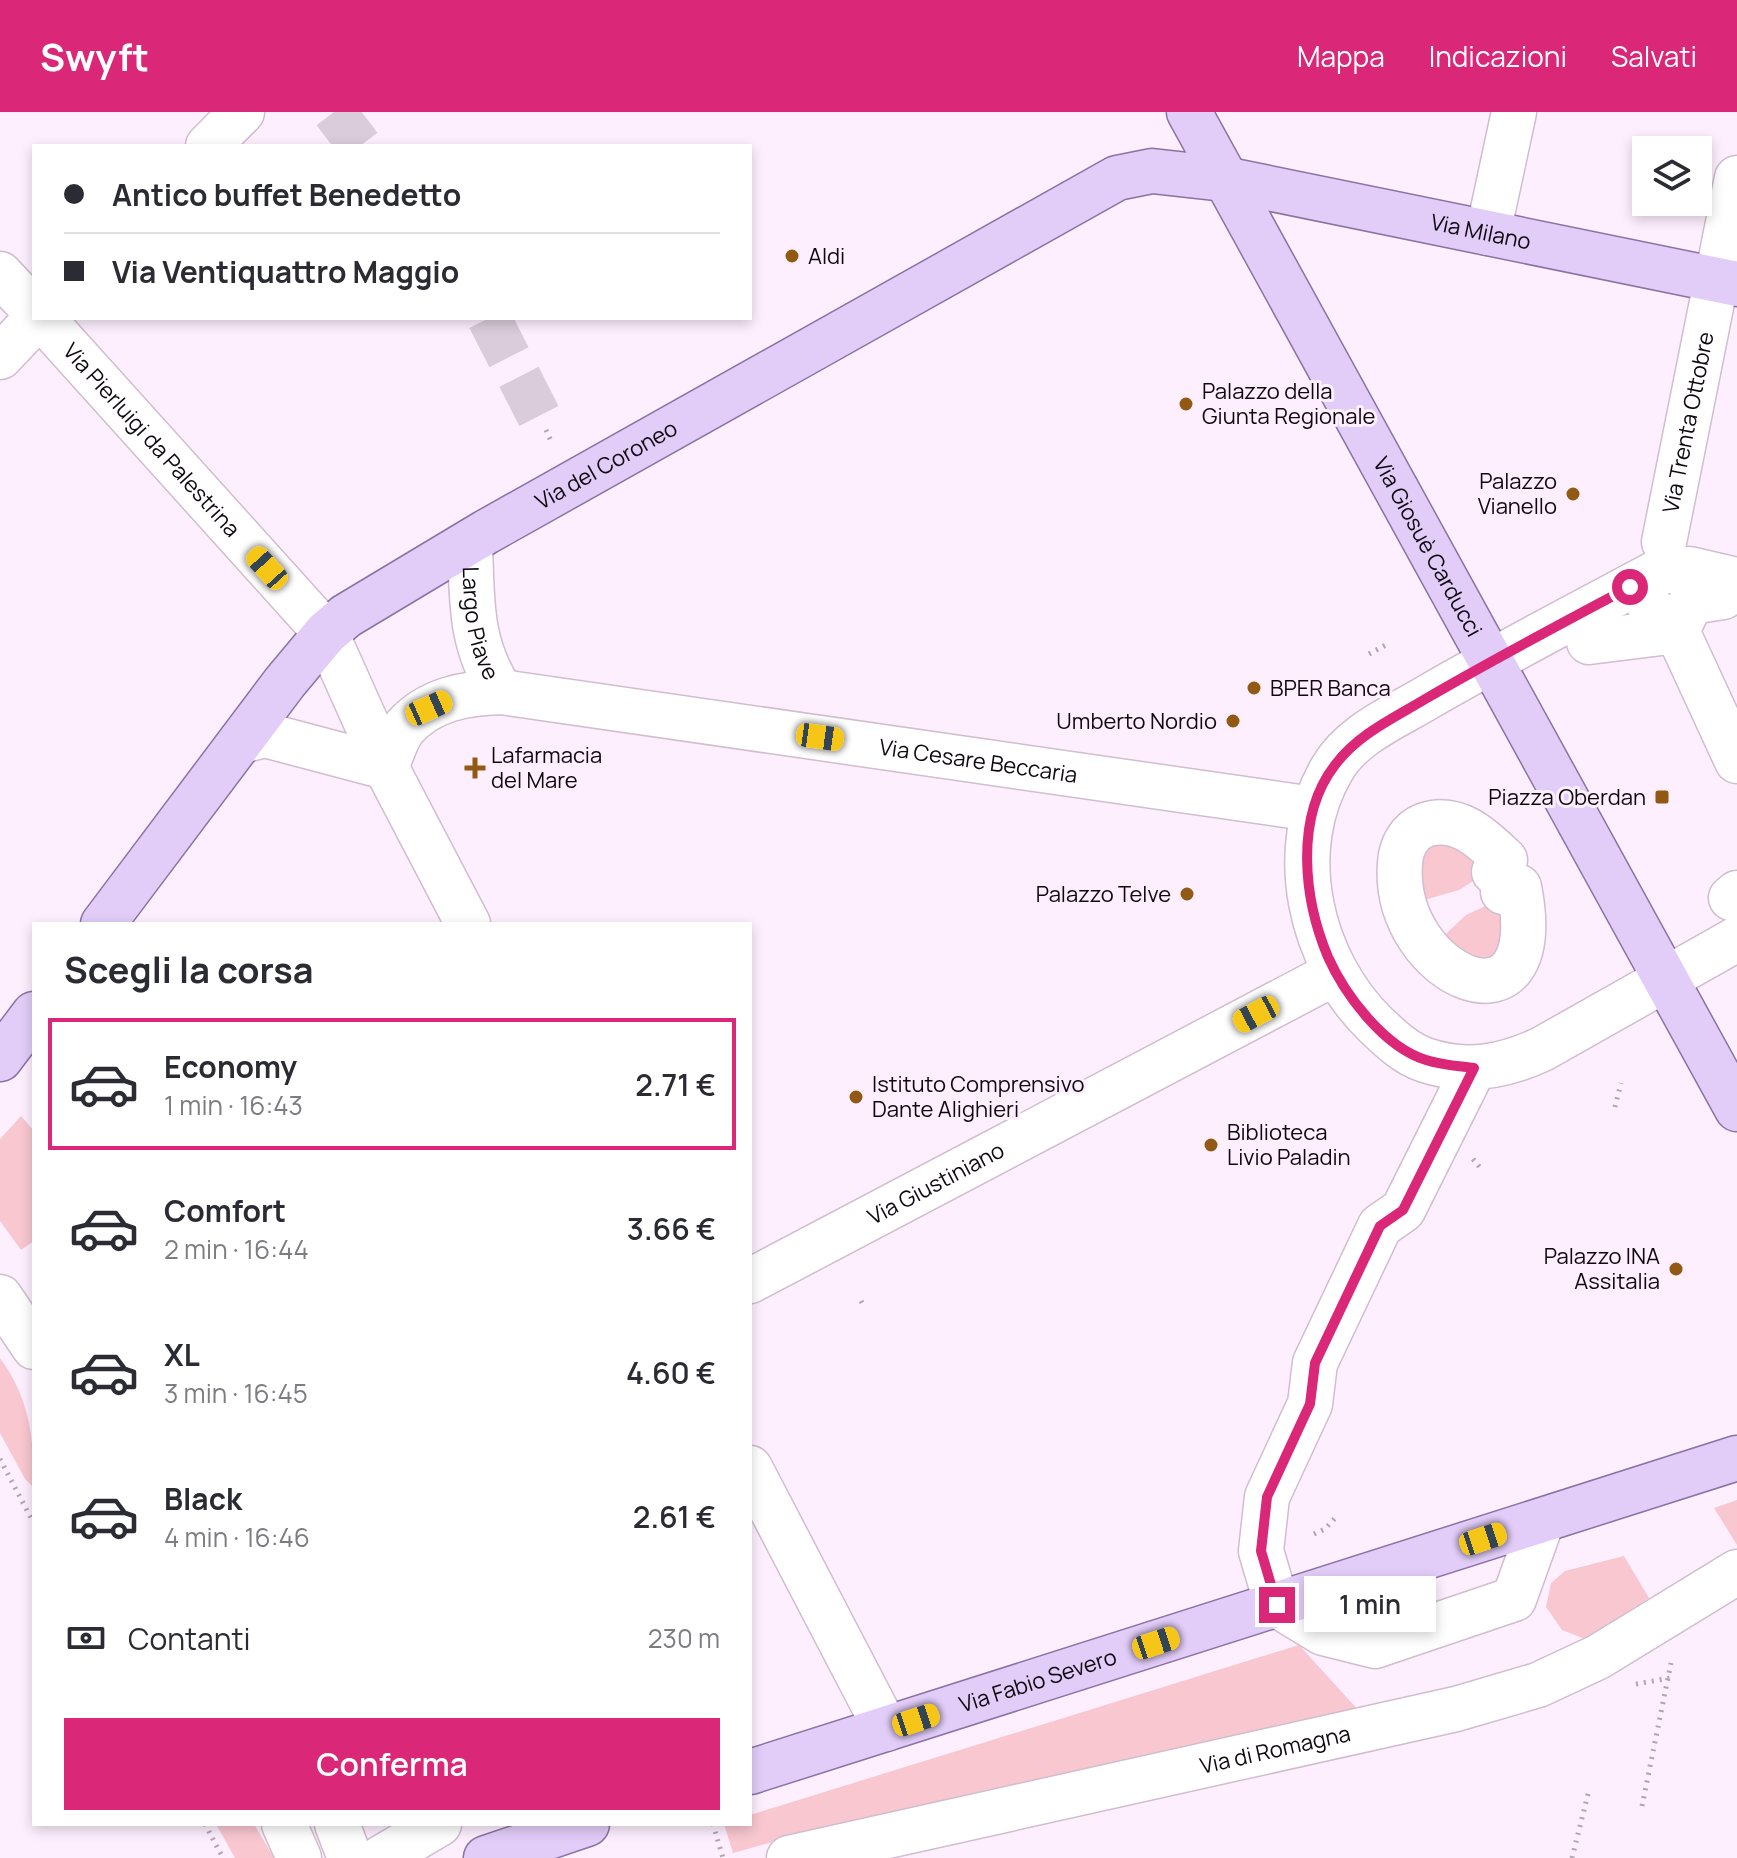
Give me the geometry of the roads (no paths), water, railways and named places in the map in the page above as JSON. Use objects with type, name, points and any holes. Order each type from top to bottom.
[{"type":"main road","name":"Via Giosuè Carducci","points":[[1189,112],[1737,1109]]},
{"type":"main road","name":"Via del Coroneo","points":[[105,922],[326,633],[373,597],[1117,178],[1152,171],[1224,179]]},
{"type":"main road","name":"Via Milano","points":[[1224,179],[1723,281]]},
{"type":"main road","points":[[0,1059],[32,1017]]},
{"type":"main road","name":"Via Fabio Severo","points":[[752,1771],[1737,1458]]},
{"type":"main road","points":[[486,1858],[581,1826]]},
{"type":"street","points":[[210,144],[242,112]]},
{"type":"street","points":[[1488,233],[1514,112]]},
{"type":"street","name":"Via Trenta Ottobre","points":[[1662,588],[1723,281],[1737,178]]},
{"type":"street","points":[[0,274],[32,308]]},
{"type":"street","points":[[0,357],[38,320]]},
{"type":"street","name":"Via Pierluigi da Palestrina","points":[[42,320],[326,633]]},
{"type":"street","name":"Largo Piave","points":[[470,542],[475,636],[485,667],[501,692]]},
{"type":"street","points":[[1589,642],[1689,569],[1730,588]]},
{"type":"street","points":[[1662,588],[1737,761]]},
{"type":"street","points":[[1730,588],[1691,602],[1662,588],[1490,661],[1359,738],[1333,766],[1313,809],[1307,876],[1317,932],[1335,973],[1366,1015],[1398,1046],[1425,1060],[1474,1068],[1520,1060],[1666,979],[1735,910]]},
{"type":"street","points":[[326,633],[386,767],[467,922]]},
{"type":"street","name":"Largo Piave","points":[[386,767],[403,728],[429,708],[463,693],[501,692]]},
{"type":"street","name":"Via Cesare Beccaria","points":[[501,692],[1313,809]]},
{"type":"street","points":[[241,741],[265,735],[386,767]]},
{"type":"street","points":[[1502,868],[1526,927],[1522,956],[1510,971],[1496,980],[1483,981],[1459,974],[1436,960],[1398,880],[1400,855],[1409,837],[1421,826],[1455,823],[1471,831],[1502,868],[1540,928]]},
{"type":"street","name":"Via Giustiniano","points":[[752,1280],[1335,973]]},
{"type":"street","points":[[1474,1068],[1403,1210],[1380,1226],[1315,1363],[1310,1404],[1267,1497],[1261,1551],[1277,1605],[1323,1633],[1375,1646],[1514,1599],[1542,1521]]},
{"type":"street","points":[[0,1269],[32,1310]]},
{"type":"street","points":[[0,1297],[32,1344]]},
{"type":"street","points":[[752,1472],[886,1729]]},
{"type":"street","name":"Via di Romagna","points":[[789,1858],[1456,1709],[1525,1689],[1598,1657],[1737,1572]]},
{"type":"street","points":[[285,1826],[299,1858]]},
{"type":"street","points":[[318,1826],[330,1858]]},
{"type":"street","points":[[338,1826],[350,1858]]},
{"type":"street","points":[[381,1858],[436,1826]]},
{"type":"tunnel","points":[[334,112],[358,144]]},
{"type":"tunnel","points":[[490,320],[546,430]]},
{"type":"place","name":"Aldi","points":[[792,256]]},
{"type":"place","name":"Palazzo della Giunta Regionale","points":[[1186,404]]},
{"type":"place","name":"Palazzo Vianello","points":[[1573,494]]},
{"type":"place","name":"BPER Banca","points":[[1254,688]]},
{"type":"place","name":"Umberto Nordio","points":[[1233,721]]},
{"type":"place","name":"Lafarmacia del Mare","points":[[475,768]]},
{"type":"place","name":"Piazza Oberdan","points":[[1662,797]]},
{"type":"place","name":"Palazzo Telve","points":[[1187,894]]},
{"type":"place","name":"Istituto Comprensivo Dante Alighieri","points":[[856,1097]]},
{"type":"place","name":"Biblioteca Livio Paladin","points":[[1211,1145]]},
{"type":"place","name":"Palazzo INA Assitalia","points":[[1676,1269]]}]
